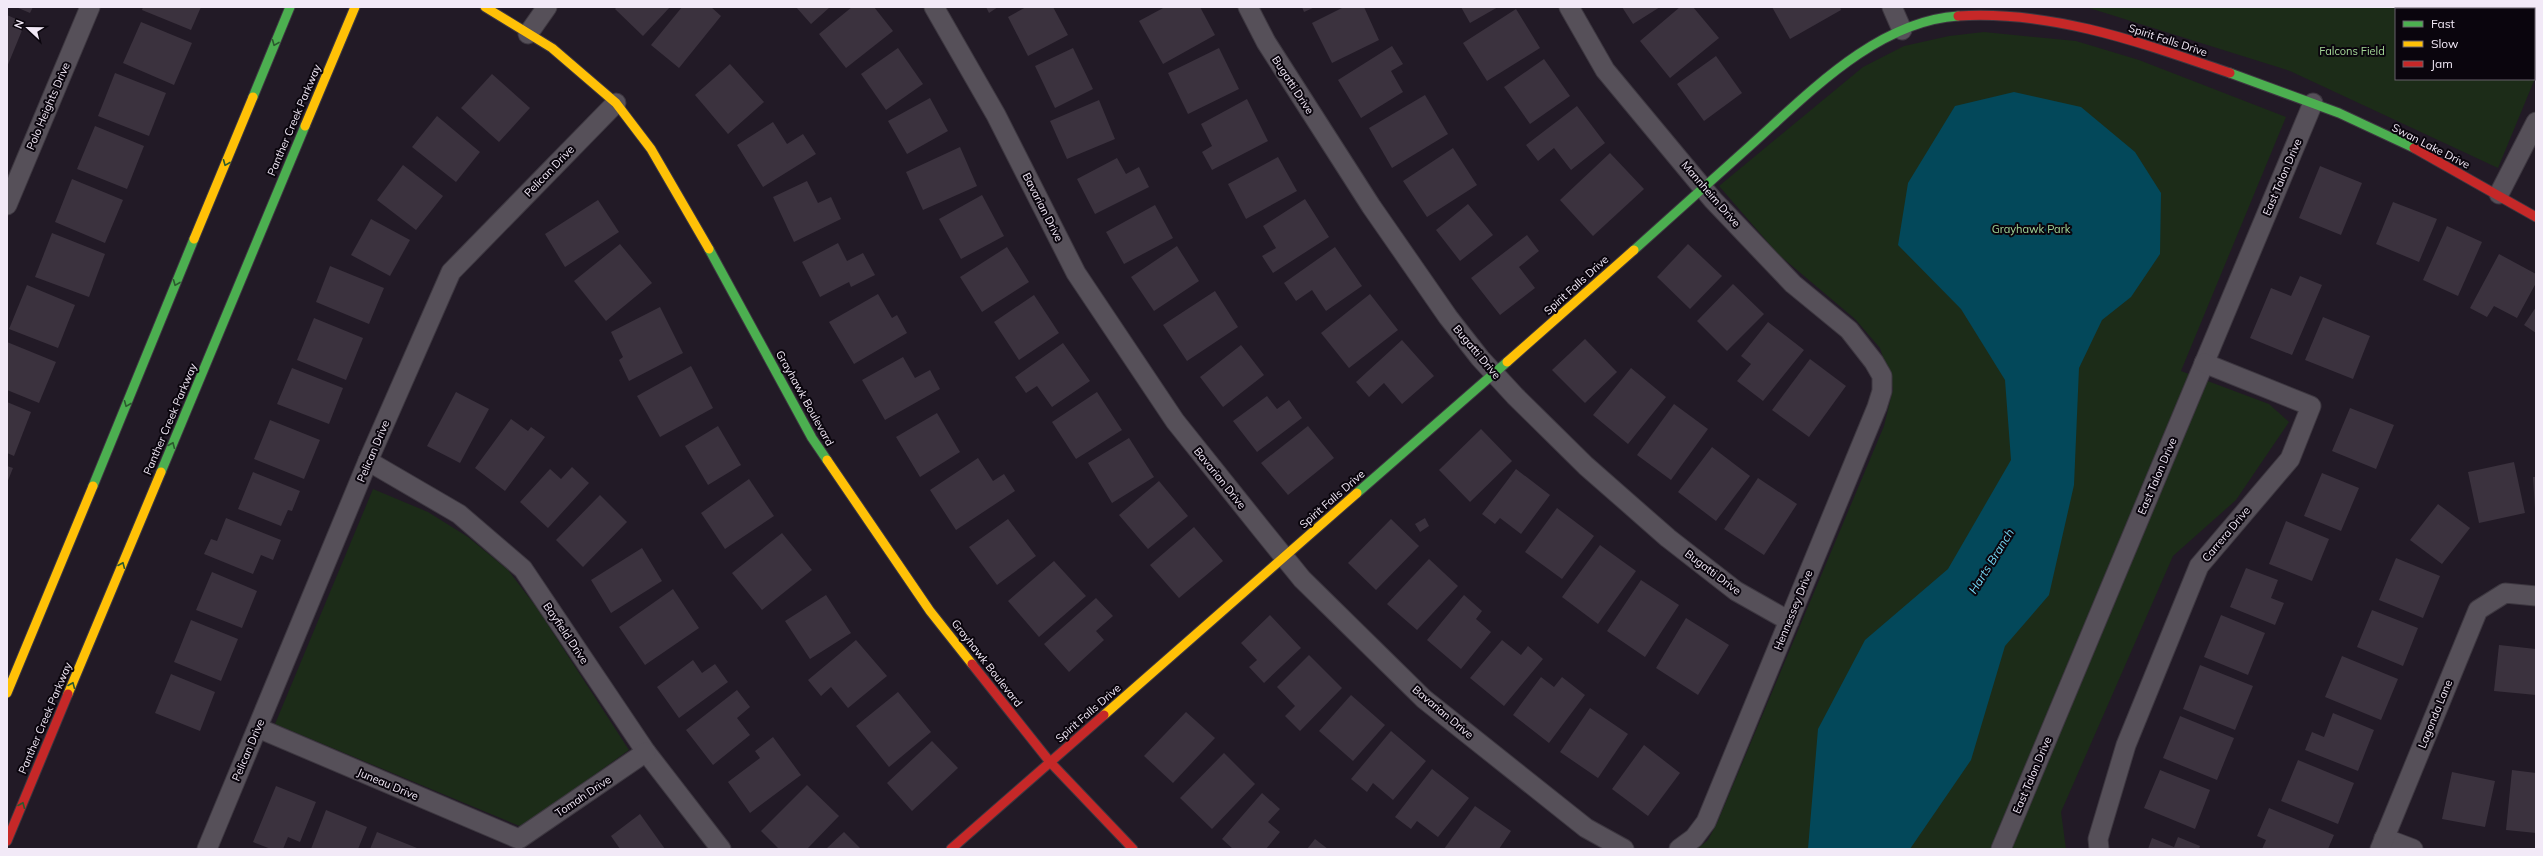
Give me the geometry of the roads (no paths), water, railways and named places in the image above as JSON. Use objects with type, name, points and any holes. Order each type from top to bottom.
[{"type":"street","name":"Polo Heights Drive","points":[[7,205],[90,7]]},
{"type":"street","points":[[7,693],[290,7]]},
{"type":"street","name":"Panther Creek Parkway","points":[[7,841],[355,7]]},
{"type":"street","name":"Grayhawk Boulevard","points":[[485,7],[552,48],[616,103],[651,149],[704,239],[812,438],[930,611],[1050,762],[1133,849]]},
{"type":"street","points":[[528,34],[547,7]]},
{"type":"street","name":"Bavarian Drive","points":[[934,7],[996,115],[1076,273],[1175,421],[1302,579],[1424,699],[1586,828],[1624,849]]},
{"type":"street","name":"Bugatti Drive","points":[[1248,7],[1266,42],[1371,206],[1448,317],[1494,373],[1586,466],[1668,538],[1736,591],[1789,621]]},
{"type":"street","name":"Mannheim Drive","points":[[1569,7],[1605,70],[1703,187],[1793,284],[1849,330],[1874,362]]},
{"type":"street","points":[[1892,7],[1902,30]]},
{"type":"street","name":"Spirit Falls Drive","points":[[951,849],[1494,373],[1830,74],[1868,48],[1902,30],[1952,16],[2000,13],[2032,18],[2137,41],[2313,103]]},
{"type":"street","name":"Pelican Drive","points":[[207,849],[368,461],[451,272],[616,103]]},
{"type":"street","name":"Swan Lake Drive","points":[[2313,103],[2394,140],[2499,194],[2536,217]]},
{"type":"street","name":"East Talon Drive","points":[[2001,849],[2313,103]]},
{"type":"street","points":[[2499,194],[2536,122]]},
{"type":"street","name":"Hennessey Drive","points":[[1679,849],[1694,838],[1706,822],[1877,407],[1882,390],[1882,376],[1874,362]]},
{"type":"street","name":"Carrera Drive","points":[[2099,849],[2098,839],[2126,745],[2199,566],[2290,459],[2311,406],[2204,363]]},
{"type":"street","name":"Bayfield Drive","points":[[368,461],[459,514],[523,568],[646,752],[721,849]]},
{"type":"street","name":"Lagonda Lane","points":[[2382,843],[2478,610],[2506,593],[2536,596]]},
{"type":"street","name":"Juneau Drive","points":[[258,728],[519,839]]},
{"type":"street","name":"Tomah Drive","points":[[519,839],[646,752]]},
{"type":"street","points":[[2382,843],[2413,849]]},
{"type":"water","name":"Harts Branch","points":[[2014,92],[2081,107],[2135,152],[2161,193],[2160,254],[2131,297],[2102,320],[2079,368],[2074,485],[2049,595],[2005,646],[1971,760],[1910,849],[1808,849],[1818,729],[1865,640],[1948,569],[2011,460],[2005,380],[1961,309],[1898,245],[1908,183],[1955,106]]},
{"type":"park label","name":"Falcons Field","points":[[2352,51]]},
{"type":"park label","name":"Grayhawk Park","points":[[2031,229]]}]
